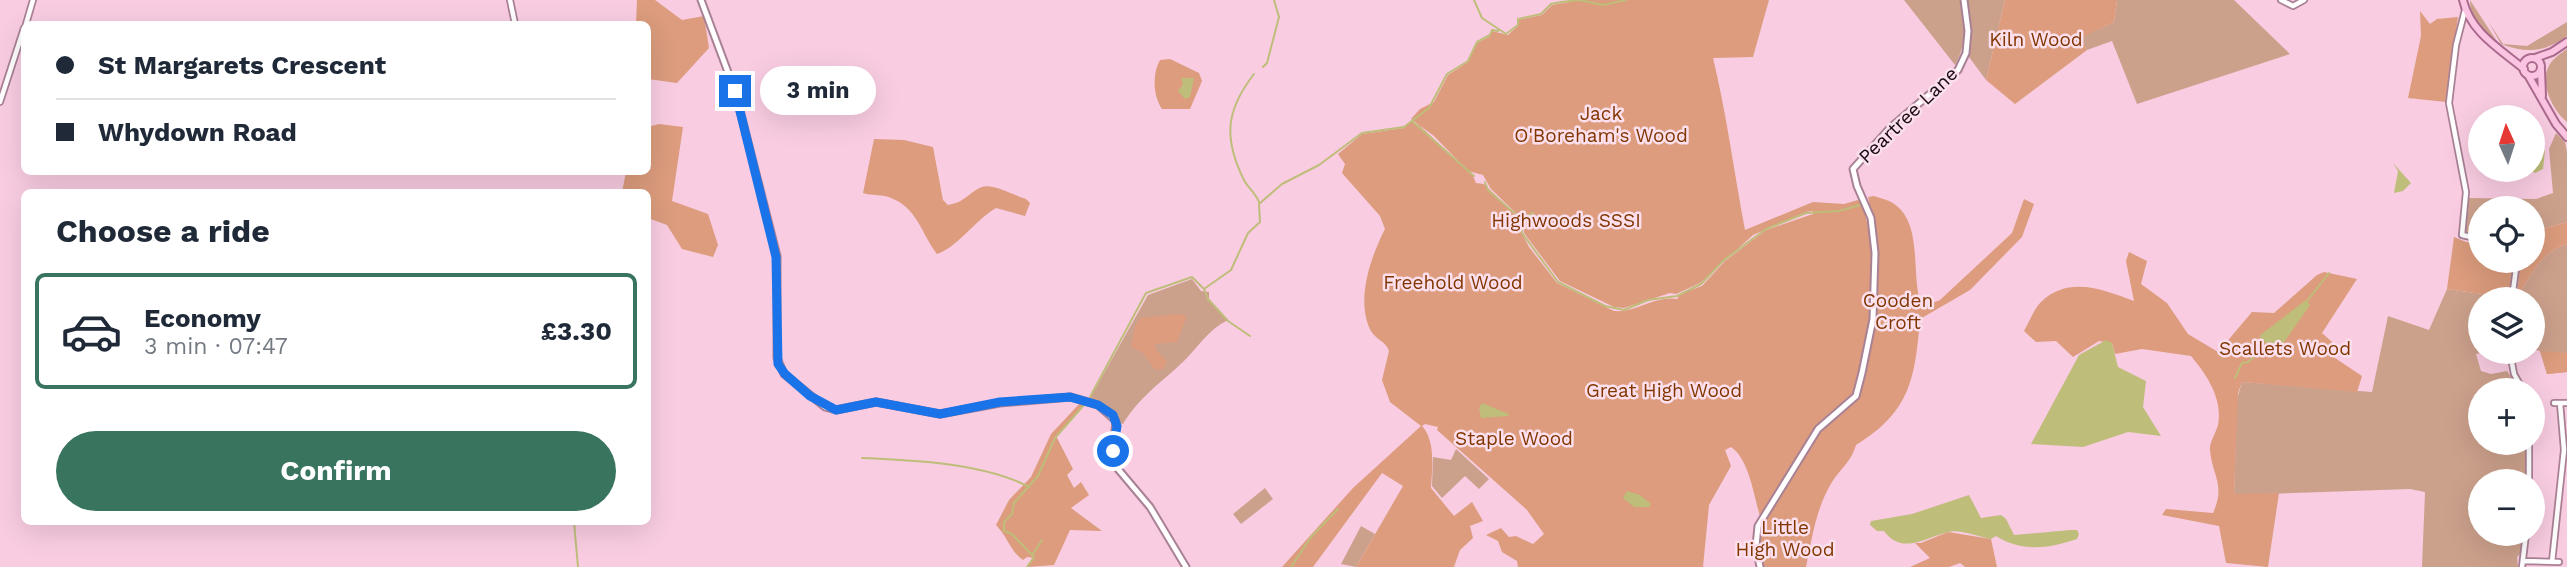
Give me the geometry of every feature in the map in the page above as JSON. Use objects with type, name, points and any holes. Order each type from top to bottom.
[{"type":"main road","points":[[2463,0],[2465,10],[2482,34],[2526,72],[2556,124],[2567,137]]},
{"type":"main road","points":[[2508,56],[2531,59],[2552,52],[2567,42]]},
{"type":"main road","points":[[2526,72],[2535,75],[2552,52]]},
{"type":"main road","points":[[2531,59],[2541,69],[2542,98]]},
{"type":"main road","points":[[2526,72],[2531,59]]},
{"type":"street","points":[[27,21],[33,0]]},
{"type":"street","points":[[510,0],[514,21]]},
{"type":"street","points":[[701,0],[735,91],[776,257],[777,358],[785,374],[821,404],[836,410],[876,402],[940,414],[1000,402],[1070,397],[1087,400],[1113,415],[1116,421],[1114,461],[1130,485],[1150,507],[1186,567]]},
{"type":"street","name":"Peartree Lane","points":[[1760,567],[1756,546],[1758,526],[1818,429],[1856,396],[1862,373],[1873,319],[1875,253],[1871,218],[1857,186],[1853,169],[1890,128],[1958,70],[1966,53],[1968,30],[1964,0]]},
{"type":"street","points":[[2281,0],[2293,6],[2304,0]]},
{"type":"street","points":[[2465,10],[2456,45],[2449,118],[2466,192],[2462,235],[2468,236]]},
{"type":"street","points":[[0,102],[21,38]]},
{"type":"street","points":[[2552,562],[2564,450],[2560,403]]},
{"type":"street","points":[[2525,546],[2523,564],[2559,562]]},
{"type":"shaded area","points":[[1904,0],[1962,0],[1963,41],[1955,65]]},
{"type":"shaded area","points":[[1966,0],[2005,0],[1986,80],[1969,57],[1971,30]]},
{"type":"shaded area","points":[[2117,0],[2234,0],[2290,54],[2137,104],[2112,41],[2087,50],[2079,38],[2114,22]]},
{"type":"shaded area","points":[[2470,0],[2498,43],[2497,44],[2471,15]]},
{"type":"shaded area","points":[[2488,21],[2503,44],[2527,46],[2567,22],[2567,36],[2536,50],[2519,49],[2501,44]]},
{"type":"shaded area","points":[[2567,49],[2567,122],[2552,104],[2546,79],[2550,64]]},
{"type":"shaded area","points":[[1181,78],[1194,78],[1190,97],[1185,99],[1178,91],[1183,84]]},
{"type":"shaded area","points":[[2556,133],[2565,142],[2567,222],[2545,228],[2544,196],[2553,193],[2549,149]]},
{"type":"shaded area","points":[[2393,163],[2411,183],[2403,191],[2394,193],[2398,171]]},
{"type":"shaded area","points":[[2468,205],[2468,234],[2464,233]]},
{"type":"shaded area","points":[[2567,244],[2567,372],[2547,374],[2544,364],[2545,287],[2524,287],[2533,273],[2545,273],[2545,257]]},
{"type":"shaded area","points":[[1192,279],[1201,291],[1209,292],[1209,299],[1228,320],[1210,333],[1144,398],[1123,424],[1119,423],[1110,409],[1090,398],[1148,295]]},
{"type":"shaded area","points":[[2447,289],[2468,292],[2468,364],[2479,364],[2481,371],[2491,374],[2507,371],[2512,378],[2468,378],[2468,455],[2527,455],[2527,469],[2468,469],[2468,546],[2523,546],[2522,552],[2517,557],[2518,567],[2422,567],[2425,492],[2410,489],[2234,495],[2237,399],[2242,382],[2372,392],[2388,316],[2429,330]]},
{"type":"shaded area","points":[[2306,300],[2310,305],[2278,351],[2273,351],[2259,336]]},
{"type":"shaded area","points":[[2106,340],[2112,343],[2118,367],[2146,381],[2143,407],[2161,436],[2128,432],[2083,447],[2031,444],[2079,355]]},
{"type":"shaded area","points":[[1482,403],[1509,414],[1481,418],[1479,408]]},
{"type":"shaded area","points":[[1456,449],[1489,479],[1479,489],[1465,476],[1442,498],[1432,486],[1433,457],[1451,460]]},
{"type":"shaded area","points":[[1265,488],[1273,499],[1241,524],[1233,514]]},
{"type":"shaded area","points":[[1627,491],[1640,495],[1650,503],[1650,507],[1634,507],[1623,498]]},
{"type":"shaded area","points":[[1969,495],[1981,518],[2001,515],[2014,535],[2070,530],[2077,530],[2079,534],[2077,539],[2036,547],[2016,545],[1996,536],[1991,539],[1953,531],[1907,544],[1891,538],[1884,531],[1877,531],[1870,525],[1871,521],[1912,514]]},
{"type":"shaded area","points":[[1361,526],[1375,534],[1356,567],[1341,564]]},
{"type":"green space","points":[[637,0],[655,0],[682,20],[704,16],[709,48],[677,83],[651,79],[651,21],[636,21]]},
{"type":"green space","name":"Highwoods SSSI","points":[[1579,0],[1769,0],[1753,57],[1713,58],[1745,230],[1813,202],[1844,204],[1858,200],[1863,203],[1873,252],[1870,324],[1854,394],[1824,418],[1812,433],[1760,516],[1750,478],[1742,460],[1731,447],[1725,450],[1731,466],[1709,505],[1703,567],[1518,567],[1517,561],[1502,552],[1498,541],[1486,535],[1501,528],[1509,537],[1516,536],[1533,544],[1544,534],[1527,510],[1437,430],[1438,427],[1425,424],[1422,426],[1429,439],[1432,456],[1431,488],[1454,516],[1472,502],[1483,521],[1470,526],[1473,538],[1460,550],[1454,567],[1356,567],[1403,486],[1382,473],[1313,567],[1282,567],[1353,488],[1421,426],[1390,402],[1382,380],[1389,351],[1373,334],[1366,319],[1364,306],[1367,279],[1385,229],[1380,216],[1342,173],[1345,164],[1338,154],[1362,134],[1404,128],[1411,121],[1419,125],[1473,176],[1476,183],[1484,184],[1519,219],[1518,226],[1529,247],[1557,283],[1614,311],[1661,299],[1677,299],[1680,294],[1702,286],[1725,261],[1766,230],[1813,214],[1813,211],[1806,212],[1753,235],[1700,283],[1676,294],[1670,293],[1624,308],[1614,307],[1560,281],[1524,233],[1522,219],[1491,189],[1483,175],[1468,171],[1434,136],[1411,119],[1420,109],[1434,102],[1448,75],[1468,62],[1477,43],[1489,37],[1492,31],[1508,35],[1519,25],[1518,20],[1542,15],[1552,5]]},
{"type":"green space","name":"Kiln Wood","points":[[2005,0],[2117,0],[2114,22],[2080,38],[2087,50],[2015,104],[1986,80]]},
{"type":"green space","points":[[2420,11],[2430,24],[2437,19],[2458,17],[2446,102],[2408,98],[2421,36]]},
{"type":"green space","points":[[1170,59],[1199,73],[1202,81],[1190,109],[1162,109],[1159,104],[1155,91],[1156,72],[1160,60]]},
{"type":"green space","points":[[659,124],[683,127],[672,201],[708,214],[718,245],[713,257],[682,249],[667,225],[651,219],[651,189],[623,189],[625,175],[651,175],[651,126]]},
{"type":"green space","points":[[874,139],[904,140],[933,147],[943,200],[948,205],[959,202],[974,191],[987,186],[1026,199],[1030,203],[1025,216],[996,208],[952,246],[937,254],[918,222],[900,202],[863,193]]},
{"type":"green space","points":[[1874,196],[1901,209],[1908,221],[1922,307],[1940,300],[2012,233],[2024,199],[2034,204],[2022,237],[1970,290],[1920,319],[1912,377],[1906,392],[1888,420],[1856,445],[1849,460],[1832,482],[1818,513],[1806,567],[1763,567],[1760,528],[1819,430],[1857,397],[1876,295],[1877,242],[1868,197]]},
{"type":"green space","points":[[2567,222],[2567,244],[2545,257],[2545,228]]},
{"type":"green space","points":[[2454,237],[2468,242],[2468,273],[2513,273],[2511,287],[2468,287],[2468,292],[2447,289]]},
{"type":"green space","name":"Scallets Wood","points":[[2129,252],[2147,261],[2141,284],[2167,303],[2188,334],[2218,352],[2252,312],[2274,313],[2317,275],[2324,272],[2357,279],[2322,333],[2332,342],[2332,356],[2362,376],[2357,392],[2242,382],[2238,393],[2234,494],[2279,493],[2268,567],[2226,563],[2219,526],[2162,515],[2166,509],[2213,513],[2217,503],[2218,487],[2210,447],[2218,425],[2218,406],[2208,379],[2191,356],[2142,349],[2115,354],[2112,343],[2099,341],[2073,357],[2056,341],[2036,342],[2024,331],[2041,302],[2063,289],[2099,289],[2134,301],[2126,261]]},
{"type":"green space","points":[[2519,273],[2533,273],[2524,287],[2518,287]]},
{"type":"green space","points":[[1179,314],[1187,316],[1177,342],[1155,344],[1156,350],[1167,361],[1163,369],[1155,370],[1143,353],[1131,347],[1135,326],[1140,318]]},
{"type":"green space","points":[[2545,351],[2567,353],[2567,372],[2547,374],[2544,364]]},
{"type":"green space","points":[[1081,402],[1085,403],[1082,408],[1056,436],[1073,469],[1067,475],[1074,488],[1081,482],[1089,495],[1071,508],[1102,531],[1070,530],[1054,565],[1027,567],[1034,558],[1027,557],[1023,560],[1019,557],[996,525],[1009,500],[1031,477],[1051,434]]},
{"type":"green space","points":[[1948,532],[1991,539],[1997,567],[1965,567],[1960,563],[1949,567],[1910,567],[1930,558],[1915,543]]},
{"type":"waterway","points":[[1263,67],[1267,63],[1279,17],[1274,0]]},
{"type":"waterway","points":[[1474,0],[1482,18],[1506,34],[1518,25],[1518,19],[1541,14],[1551,4],[1579,0],[1603,5],[1626,0]]},
{"type":"waterway","points":[[1090,397],[1146,293],[1192,277],[1204,289],[1231,270],[1248,233],[1260,222],[1259,204],[1282,184],[1319,165],[1362,133],[1404,127],[1429,108],[1447,74],[1468,61],[1477,42],[1490,35],[1492,30],[1498,31]]},
{"type":"waterway","points":[[1254,74],[1233,112],[1231,137],[1237,165],[1259,202]]},
{"type":"waterway","points":[[1412,121],[1474,176]]},
{"type":"waterway","points":[[1485,182],[1488,190],[1521,219],[1522,233],[1558,282],[1605,306],[1624,310],[1648,300],[1677,296],[1701,284],[1724,260],[1766,229],[1806,213],[1839,211],[1860,205]]},
{"type":"waterway","points":[[1521,219],[1533,213]]},
{"type":"waterway","points":[[2307,301],[2329,273]]},
{"type":"waterway","points":[[1204,289],[1208,299],[1228,321],[1250,336]]},
{"type":"waterway","points":[[2235,378],[2242,363],[2248,362],[2267,346]]},
{"type":"waterway","points":[[1027,567],[1034,557],[1012,534],[1004,531],[1004,522],[1012,514],[1014,503],[1038,476],[1055,438],[1084,405]]},
{"type":"waterway","points":[[862,458],[947,464],[991,473],[1029,487]]},
{"type":"waterway","points":[[1291,567],[1311,537],[1338,509]]},
{"type":"waterway","points":[[574,525],[578,567]]},
{"type":"waterway","points":[[1033,554],[1042,540]]},
{"type":"route","points":[[735,91],[776,257],[777,358],[779,368],[785,374],[825,407],[836,410],[876,402],[940,414],[1000,402],[1081,398],[1113,415],[1117,426],[1113,451]]},
{"type":"park label","name":"Jack O'Boreham's Wood","points":[[1601,124]]},
{"type":"park label","name":"Freehold Wood","points":[[1453,282]]},
{"type":"park label","name":"Cooden Croft","points":[[1898,311]]},
{"type":"park label","name":"Great High Wood","points":[[1664,390]]},
{"type":"park label","name":"Staple Wood","points":[[1514,438]]},
{"type":"park label","name":"Little High Wood","points":[[1785,538]]}]
